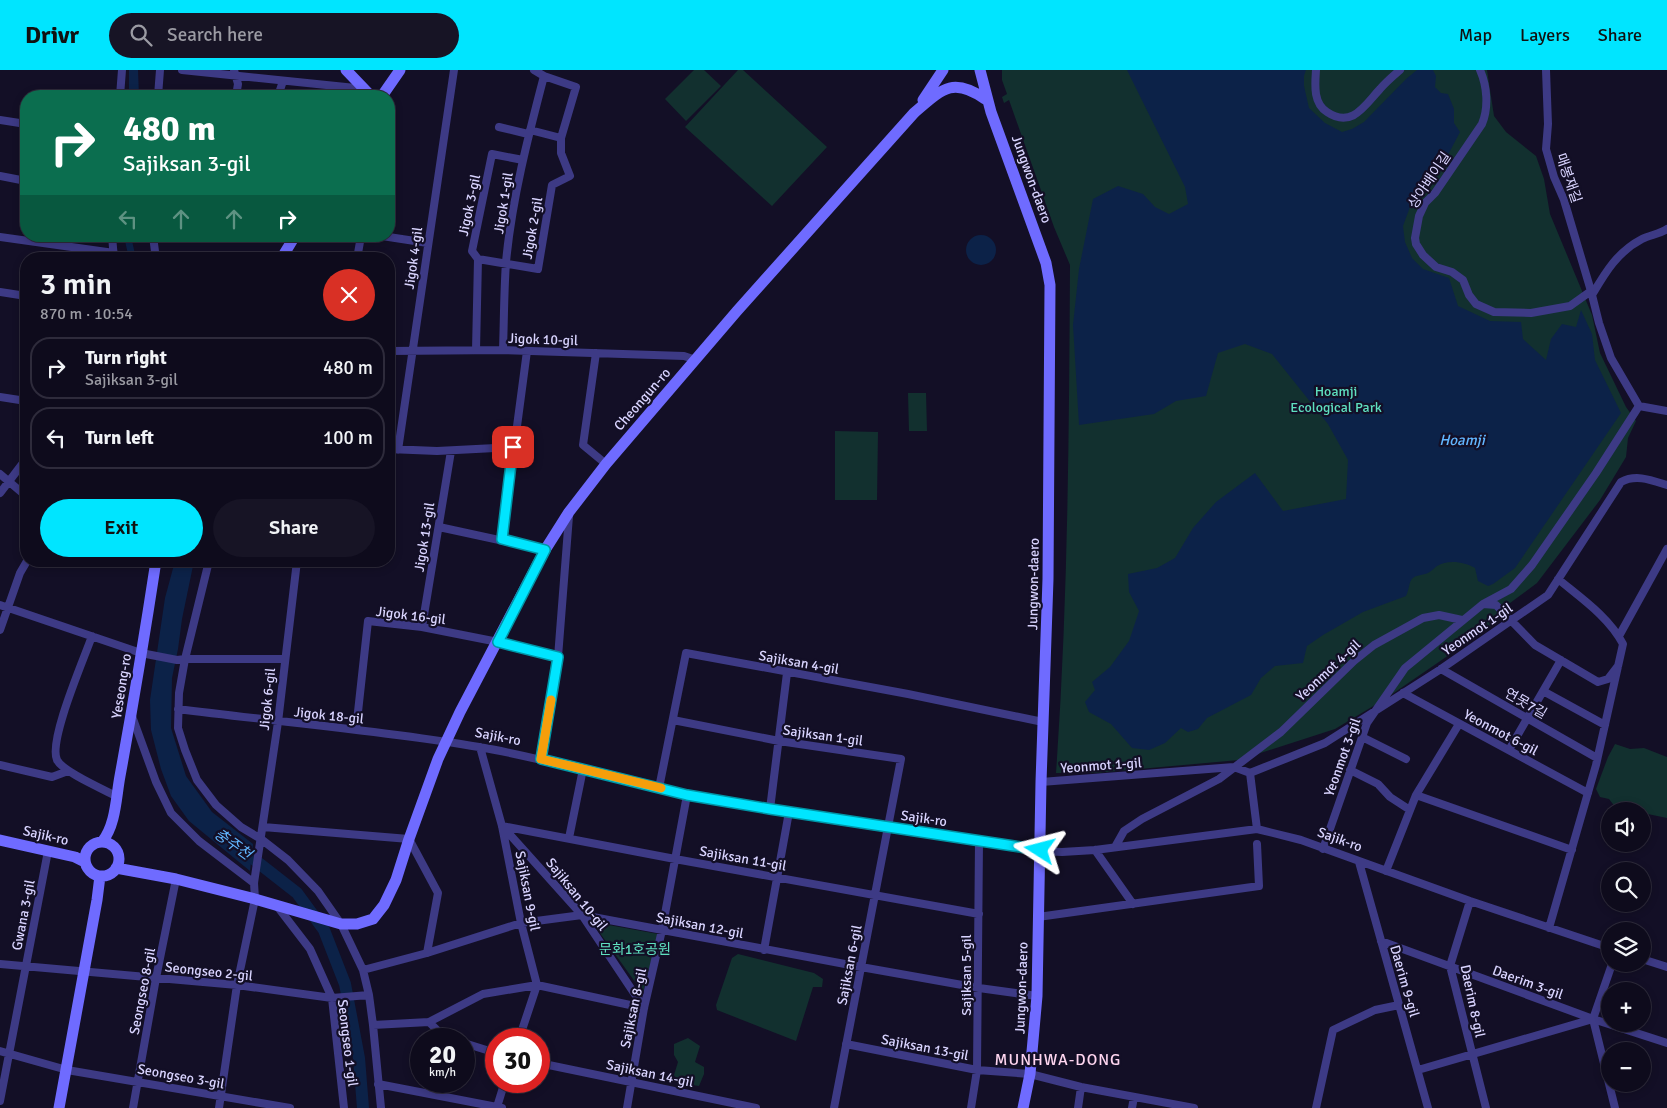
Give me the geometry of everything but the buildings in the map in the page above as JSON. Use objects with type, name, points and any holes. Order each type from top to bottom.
[{"type":"street","points":[[120,90],[122,70]]},
{"type":"street","points":[[158,90],[160,70]]},
{"type":"street","points":[[182,70],[235,73],[347,90]]},
{"type":"street","points":[[346,70],[365,90]]},
{"type":"street","points":[[386,90],[400,70]]},
{"type":"street","name":"Jigok 4-gil","points":[[398,450],[454,70]]},
{"type":"street","points":[[534,70],[544,76]]},
{"type":"street","points":[[914,113],[943,70]]},
{"type":"street","points":[[971,70],[991,112]]},
{"type":"street","name":"Jungwon-daero","points":[[980,70],[991,112],[1046,263],[1050,285],[1048,578],[1041,782],[1037,996],[1030,1074],[1023,1108]]},
{"type":"street","points":[[988,70],[991,112]]},
{"type":"street","points":[[1316,70],[1315,93],[1320,108],[1341,119],[1354,116],[1400,70]]},
{"type":"street","name":"상아배이길","points":[[1480,70],[1485,89],[1485,118],[1438,188],[1425,203],[1416,223],[1416,244],[1423,255],[1436,267],[1452,272],[1463,280],[1469,295],[1476,304],[1494,312],[1531,314],[1570,306],[1591,293]]},
{"type":"street","name":"매봉재길","points":[[1546,70],[1548,124],[1546,150],[1554,178],[1564,200],[1591,293]]},
{"type":"street","points":[[235,73],[238,84],[237,90]]},
{"type":"street","name":"Jigok 1-gil","points":[[503,350],[506,262],[512,215],[529,132],[544,76]]},
{"type":"street","name":"Jigok 2-gil","points":[[506,262],[538,269],[552,185],[570,176],[561,153],[560,138],[576,87],[544,76]]},
{"type":"street","points":[[280,90],[283,81]]},
{"type":"street","points":[[914,113],[937,93],[959,86],[972,90],[985,99]]},
{"type":"street","name":"Cheongun-ro","points":[[446,742],[545,550],[569,512],[606,464],[740,308],[914,113]]},
{"type":"street","points":[[0,120],[20,123]]},
{"type":"street","points":[[499,127],[560,138]]},
{"type":"street","name":"Jigok 3-gil","points":[[476,350],[478,258],[472,252],[492,154],[523,160]]},
{"type":"street","points":[[0,176],[20,180]]},
{"type":"street","points":[[1667,229],[1642,239],[1624,251],[1610,266],[1591,293],[1611,358],[1639,406],[1667,411]]},
{"type":"street","points":[[0,237],[20,240]]},
{"type":"street","points":[[395,238],[428,243]]},
{"type":"street","points":[[30,242],[90,252]]},
{"type":"street","points":[[478,258],[506,262]]},
{"type":"street","points":[[0,292],[20,295]]},
{"type":"street","name":"Jigok 10-gil","points":[[395,350],[503,350],[596,353],[684,356],[696,360]]},
{"type":"street","points":[[502,539],[526,351]]},
{"type":"street","points":[[596,353],[583,445],[606,464]]},
{"type":"street","points":[[0,397],[20,400]]},
{"type":"street","points":[[1462,620],[1483,604],[1511,589],[1532,565],[1596,473],[1639,406]]},
{"type":"street","points":[[395,450],[452,451],[513,447]]},
{"type":"street","name":"Jigok 13-gil","points":[[422,626],[452,451]]},
{"type":"street","points":[[0,492],[20,467]]},
{"type":"street","points":[[0,474],[20,491]]},
{"type":"street","name":"Yeonmot 1-gil","points":[[1041,782],[1234,766],[1250,773],[1325,743],[1441,669],[1548,595],[1621,482],[1628,478],[1640,477],[1667,484]]},
{"type":"street","points":[[541,759],[558,657],[569,512]]},
{"type":"street","points":[[439,527],[502,539],[545,550]]},
{"type":"street","points":[[1619,636],[1667,549]]},
{"type":"street","points":[[0,630],[4,607],[24,567]]},
{"type":"street","name":"Yeseong-ro","points":[[113,816],[132,715],[147,654],[155,567]]},
{"type":"street","points":[[207,567],[181,660],[178,728],[197,780],[216,805],[241,827],[261,839],[288,860],[318,891],[340,924],[363,970],[369,995],[381,1108]]},
{"type":"street","name":"Jigok 6-gil","points":[[219,1108],[237,985],[255,898],[254,883],[278,722],[296,567]]},
{"type":"street","points":[[1549,928],[1606,725],[1623,644],[1619,636],[1603,618],[1558,579]]},
{"type":"street","points":[[1483,604],[1496,605],[1535,645],[1598,682],[1608,679],[1618,666]]},
{"type":"street","points":[[4,607],[147,654],[181,660],[284,660]]},
{"type":"street","name":"Yeonmot 4-gil","points":[[1115,847],[1124,831],[1142,819],[1219,779],[1281,732],[1365,652],[1374,646],[1423,618],[1439,615],[1462,620]]},
{"type":"street","name":"Yeonmot 3-gil","points":[[1323,848],[1372,713],[1405,668],[1462,620]]},
{"type":"street","name":"Jigok 16-gil","points":[[356,730],[368,621],[422,626],[558,657]]},
{"type":"street","points":[[92,636],[59,728],[55,744],[57,760],[68,771],[116,796]]},
{"type":"street","name":"Sajiksan 4-gil","points":[[659,788],[686,653],[908,694],[1043,722]]},
{"type":"street","points":[[1508,750],[1561,660]]},
{"type":"street","name":"연못7길","points":[[1441,669],[1597,758]]},
{"type":"street","points":[[770,809],[787,673]]},
{"type":"street","points":[[1543,691],[1606,725]]},
{"type":"street","name":"Yeonmot 6-gil","points":[[1403,693],[1588,793]]},
{"type":"street","name":"Jigok 18-gil","points":[[178,709],[446,742]]},
{"type":"street","points":[[132,715],[156,782],[172,813],[199,841],[254,883]]},
{"type":"street","name":"Sajiksan 1-gil","points":[[673,720],[779,741],[901,759],[889,828]]},
{"type":"street","points":[[1386,871],[1416,795],[1459,724]]},
{"type":"street","points":[[1362,737],[1406,759]]},
{"type":"street","points":[[116,868],[176,879],[255,898],[340,924],[357,924],[373,919],[384,905],[396,880],[409,839],[446,742]]},
{"type":"street","name":"Sajik-ro","points":[[446,742],[541,759],[687,795],[889,828],[1040,850],[1062,852],[1095,850],[1257,829],[1283,834],[1470,901],[1601,945]]},
{"type":"street","name":"Sajiksan 9-gil","points":[[480,747],[502,826],[521,923],[537,985]]},
{"type":"street","points":[[0,765],[52,777],[68,771]]},
{"type":"street","points":[[569,838],[583,769]]},
{"type":"street","points":[[1350,770],[1378,784],[1390,797],[1410,810]]},
{"type":"street","points":[[1250,773],[1257,829]]},
{"type":"street","name":"Sajiksan 8-gil","points":[[627,1108],[644,1008],[662,930],[687,795]]},
{"type":"street","points":[[1416,795],[1572,850]]},
{"type":"street","points":[[764,950],[789,812]]},
{"type":"street","points":[[102,842],[107,835],[113,816]]},
{"type":"street","points":[[113,816],[114,846],[119,859],[116,868],[109,874],[100,876],[90,871],[85,858],[94,844],[102,842],[114,846]]},
{"type":"street","name":"Sajiksan 11-gil","points":[[502,826],[979,914]]},
{"type":"street","name":"Sajiksan 10-gil","points":[[502,826],[582,916],[644,1008]]},
{"type":"street","points":[[263,828],[409,839]]},
{"type":"street","name":"Sajiksan 6-gil","points":[[834,1108],[889,828]]},
{"type":"street","name":"Sajik-ro","points":[[0,835],[85,858]]},
{"type":"street","points":[[409,839],[438,893],[427,953]]},
{"type":"street","name":"Sajik-ro","points":[[0,840],[85,858]]},
{"type":"street","name":"Sajiksan 5-gil","points":[[971,1108],[978,1070],[979,841]]},
{"type":"street","points":[[1038,917],[1259,886],[1257,844]]},
{"type":"street","points":[[1095,850],[1133,904]]},
{"type":"street","name":"Gwana 3-gil","points":[[0,1101],[4,1052],[26,966],[48,851]]},
{"type":"street","name":"Daerim 9-gil","points":[[1359,862],[1428,1108]]},
{"type":"street","points":[[59,1108],[100,876]]},
{"type":"street","name":"Seongseo 8-gil","points":[[133,1108],[176,879]]},
{"type":"street","name":"Daerim 8-gil","points":[[1470,901],[1450,966],[1486,1108]]},
{"type":"street","name":"Seongseo 1-gil","points":[[277,906],[310,949],[332,998],[344,1108]]},
{"type":"street","name":"Sajiksan 12-gil","points":[[363,970],[427,953],[521,923],[582,916],[979,988],[1037,996]]},
{"type":"street","name":"Daerim 3-gil","points":[[1381,941],[1593,1019],[1667,1042]]},
{"type":"street","points":[[1651,962],[1667,967]]},
{"type":"street","name":"Seongseo 2-gil","points":[[0,964],[237,985],[332,998],[369,995]]},
{"type":"street","points":[[1609,972],[1593,1019],[1615,1108]]},
{"type":"street","points":[[373,1025],[429,1022],[483,994],[537,985],[644,1008]]},
{"type":"street","points":[[523,1028],[537,985]]},
{"type":"street","points":[[1316,1108],[1333,1030],[1375,1010],[1398,1005]]},
{"type":"street","points":[[1418,1070],[1593,1019]]},
{"type":"street","points":[[429,1022],[435,1028]]},
{"type":"street","name":"Sajiksan 13-gil","points":[[846,1044],[978,1070],[1030,1074],[1081,1087],[1178,1107],[1194,1108]]},
{"type":"street","name":"Seongseo 3-gil","points":[[4,1052],[67,1070],[290,1108]]},
{"type":"street","name":"Sajiksan 14-gil","points":[[550,1065],[755,1108]]},
{"type":"street","points":[[378,1084],[499,1108],[502,1093]]},
{"type":"street","points":[[1078,1108],[1081,1087]]},
{"type":"street","points":[[1132,1108],[1134,1097]]},
{"type":"green space","points":[[694,70],[704,70],[721,86],[686,121],[665,99]]},
{"type":"green space","points":[[738,70],[743,70],[827,147],[772,206],[685,127]]},
{"type":"green space","name":"Hoamji Ecological Park","points":[[1002,70],[1487,70],[1494,116],[1506,132],[1536,156],[1544,179],[1550,214],[1592,315],[1600,353],[1626,407],[1636,421],[1628,438],[1626,457],[1600,500],[1537,583],[1510,603],[1497,622],[1385,699],[1335,729],[1239,760],[1095,773],[1056,773],[1065,583],[1070,265],[1054,227],[1009,100],[1004,103],[1002,97],[1007,94],[1002,80]]},
{"type":"green space","points":[[908,393],[926,393],[927,431],[909,431]]},
{"type":"green space","points":[[835,431],[878,432],[877,500],[835,500]]},
{"type":"green space","points":[[1615,744],[1630,749],[1644,748],[1667,757],[1667,818],[1651,815],[1651,802],[1611,802],[1609,799],[1600,797],[1596,789]]},
{"type":"green space","name":"문화1호공원","points":[[592,922],[658,934],[643,993]]},
{"type":"green space","points":[[738,954],[814,973],[823,979],[822,987],[813,987],[796,1041],[717,1010],[716,1005],[732,958]]},
{"type":"green space","points":[[688,1038],[700,1046],[695,1062],[704,1067],[704,1074],[699,1086],[678,1083],[674,1075],[678,1062],[674,1055],[674,1044]]},
{"type":"water","points":[[129,70],[138,70],[139,90],[129,90]]},
{"type":"water","name":"Hoamji","points":[[1127,70],[1306,70],[1304,86],[1309,108],[1325,123],[1342,132],[1364,122],[1417,70],[1433,70],[1436,76],[1435,87],[1441,93],[1448,94],[1454,109],[1454,123],[1460,132],[1439,172],[1429,185],[1414,196],[1403,226],[1405,242],[1412,258],[1423,269],[1449,278],[1458,306],[1490,321],[1521,322],[1523,339],[1546,360],[1551,339],[1562,324],[1576,327],[1581,310],[1592,334],[1595,360],[1621,413],[1515,568],[1493,584],[1488,586],[1478,581],[1475,568],[1456,562],[1441,564],[1428,573],[1416,576],[1410,583],[1406,596],[1363,612],[1323,635],[1307,646],[1303,663],[1275,666],[1261,678],[1251,695],[1207,718],[1198,729],[1188,732],[1181,728],[1165,743],[1149,750],[1132,748],[1111,724],[1089,712],[1085,702],[1095,690],[1092,682],[1110,667],[1129,641],[1139,611],[1129,592],[1128,574],[1157,568],[1175,558],[1193,528],[1216,502],[1255,473],[1283,511],[1346,499],[1348,460],[1328,424],[1272,354],[1245,344],[1218,353],[1206,396],[1176,401],[1154,414],[1079,425],[1073,325],[1079,269],[1093,199],[1118,186],[1143,194],[1155,207],[1169,214],[1188,204],[1185,187]]},
{"type":"water","points":[[981,235],[992,239],[996,250],[992,261],[981,265],[970,261],[966,250],[970,239]]},
{"type":"water","points":[[125,242],[132,242],[134,252],[127,252]]},
{"type":"water","points":[[173,567],[193,567],[172,678],[171,728],[186,776],[212,812],[253,844],[250,871],[189,821],[171,796],[161,769],[151,730],[150,700],[165,598]]},
{"type":"waterway","name":"충주천","points":[[237,846],[297,893],[324,930],[345,984],[359,1058],[363,1108]]},
{"type":"slow traffic","points":[[551,700],[541,759],[661,788]]},
{"type":"district","name":"MUNHWA-DONG","points":[[1058,1059]]},
{"type":"route","points":[[513,447],[502,539],[545,550],[498,642],[558,657],[541,759],[687,795],[900,830],[1040,850]]}]
